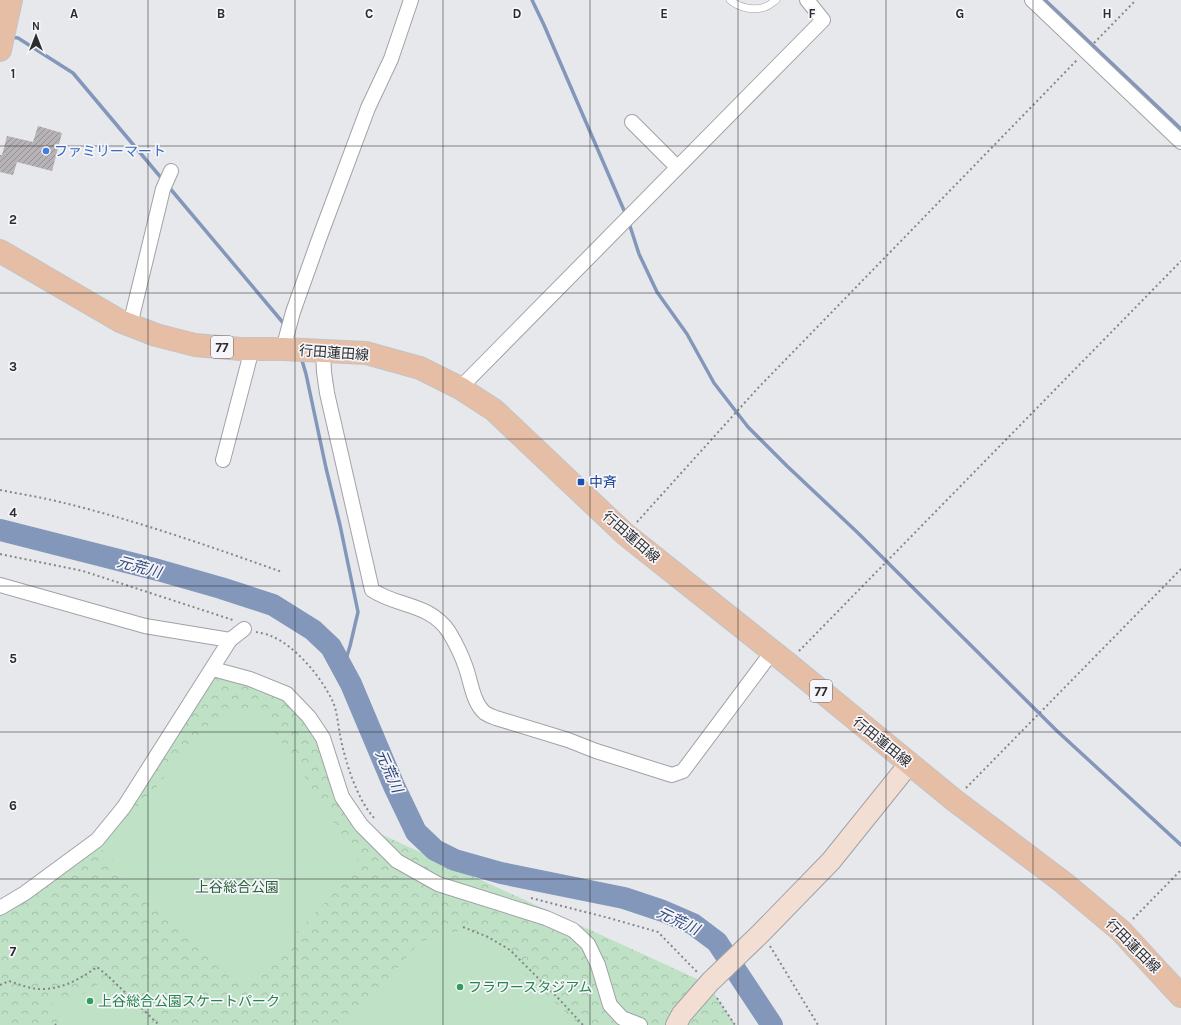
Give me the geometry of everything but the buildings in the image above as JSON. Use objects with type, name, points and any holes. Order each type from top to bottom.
[{"type":"main road","points":[[0,50],[11,0]]},
{"type":"main road","name":"行田蓮田線","points":[[0,251],[120,321],[156,335],[195,345],[252,349],[366,353],[420,368],[460,388],[494,410],[626,534],[909,764],[1064,883],[1121,931],[1181,996]]},
{"type":"street","points":[[283,349],[293,312],[322,231],[368,108],[391,59],[411,0]]},
{"type":"street","points":[[460,388],[823,20],[807,0]]},
{"type":"street","points":[[1032,0],[1181,142]]},
{"type":"street","points":[[632,122],[677,167]]},
{"type":"street","points":[[130,325],[163,189],[172,171]]},
{"type":"street","points":[[223,460],[252,349]]},
{"type":"street","points":[[323,351],[324,372],[328,393],[372,590],[381,596],[409,605],[435,616],[449,632],[465,666],[477,702],[485,713],[496,718],[568,740],[596,751],[672,775],[683,771],[779,658]]},
{"type":"street","points":[[0,585],[145,626],[230,640]]},
{"type":"street","points":[[0,908],[25,893],[97,840],[124,807],[230,640],[244,629]]},
{"type":"street","points":[[213,668],[250,679],[287,694],[309,717],[323,738],[342,797],[361,825],[397,861],[438,884],[546,918],[573,930],[588,944],[598,965],[610,1005],[622,1018],[640,1025]]},
{"type":"street","points":[[676,1025],[682,1014],[709,983],[758,936],[831,861],[909,764]]},
{"type":"lane","points":[[730,0],[736,5],[755,9],[766,7],[776,0]]},
{"type":"path","points":[[626,534],[758,388],[1136,0]]},
{"type":"path","points":[[779,658],[1181,261]]},
{"type":"path","points":[[0,490],[60,502],[130,522],[209,546],[282,572]]},
{"type":"path","points":[[0,554],[83,571],[232,620],[244,629],[271,636],[291,648],[316,674],[334,703],[343,749],[352,778],[370,814],[376,819]]},
{"type":"path","points":[[954,800],[1181,569]]},
{"type":"path","points":[[1121,931],[1181,870]]},
{"type":"path","points":[[525,897],[658,932],[709,983],[735,1025]]},
{"type":"path","points":[[463,927],[488,937],[510,950],[583,1025]]},
{"type":"path","points":[[758,936],[770,947],[818,1025]]},
{"type":"path","points":[[0,985],[9,981],[28,987],[52,988],[66,986],[97,967],[157,1024]]},
{"type":"green space","name":"上谷総合公園","points":[[213,669],[287,694],[309,717],[361,825],[708,984],[735,1025],[0,1025],[0,908],[67,863],[124,807]]},
{"type":"green space","points":[[230,710],[260,712],[289,752],[361,865],[243,988],[100,848],[159,784],[189,743]]},
{"type":"green space","name":"フラワースタジアム","points":[[461,931],[484,937],[500,950],[579,1025],[347,1025],[420,942],[445,933]]},
{"type":"green space","name":"上谷総合公園スケートパーク","points":[[102,980],[107,981],[147,1019],[149,1025],[61,1025],[57,1021],[56,1010],[49,998],[69,997],[83,994]]},
{"type":"waterway","points":[[532,0],[626,215]]},
{"type":"waterway","points":[[1045,0],[1181,129]]},
{"type":"waterway","points":[[11,37],[18,38],[73,73],[163,180]]},
{"type":"waterway","points":[[168,186],[285,325]]},
{"type":"waterway","points":[[629,223],[639,254],[657,292],[687,334],[714,383],[748,427],[857,532],[1056,730],[1181,845]]},
{"type":"waterway","points":[[301,357],[340,525],[358,612],[343,669]]},
{"type":"waterway","name":"元荒川","points":[[0,530],[158,570],[221,588],[273,605],[313,630],[331,647],[351,684],[394,786],[416,832],[435,850],[455,860],[501,873],[624,898],[663,911],[693,924],[717,942],[772,1025]]},
{"type":"place","name":"ファミリーマート","points":[[46,151]]},
{"type":"place","name":"中斉","points":[[581,482]]},
{"type":"place","name":"フラワースタジアム","points":[[460,987]]},
{"type":"place","name":"上谷総合公園スケートパーク","points":[[90,1001]]}]
